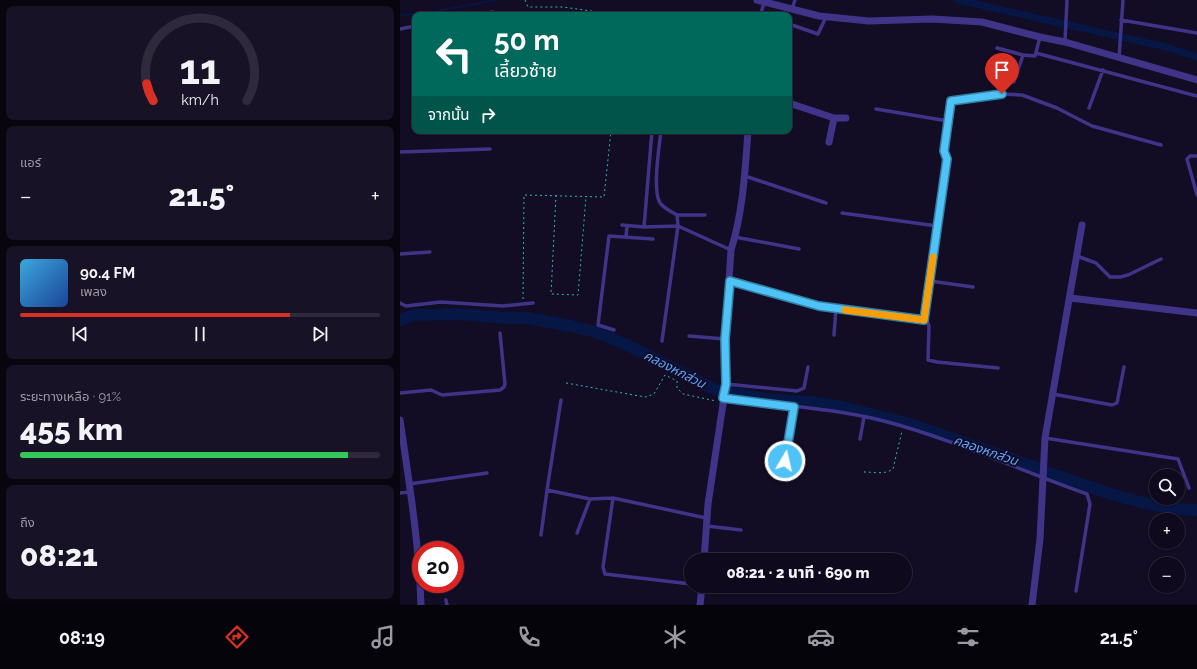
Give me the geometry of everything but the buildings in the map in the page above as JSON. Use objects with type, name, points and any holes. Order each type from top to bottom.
[{"type":"street","points":[[760,1],[792,10],[869,21],[932,19],[982,22],[1040,37],[1065,38],[1119,59],[1197,80]]},
{"type":"street","points":[[792,104],[834,118],[846,118]]},
{"type":"street","points":[[829,142],[834,118]]},
{"type":"street","points":[[704,553],[706,518],[726,384],[725,339],[731,250],[735,237],[744,176],[748,134]]},
{"type":"street","points":[[1032,605],[1040,539],[1045,438],[1082,225]]},
{"type":"street","points":[[1070,298],[1197,313]]},
{"type":"street","points":[[400,420],[411,492],[420,577],[421,605]]},
{"type":"street","points":[[700,605],[701,593]]},
{"type":"lane","points":[[792,10],[795,0]]},
{"type":"lane","points":[[1065,38],[1067,0]]},
{"type":"lane","points":[[1119,59],[1123,0]]},
{"type":"lane","points":[[760,1],[760,12]]},
{"type":"lane","points":[[792,25],[818,34],[827,16]]},
{"type":"lane","points":[[1121,20],[1197,34]]},
{"type":"lane","points":[[400,29],[412,27]]},
{"type":"lane","points":[[996,48],[1023,55],[1035,56],[1040,37]]},
{"type":"lane","points":[[1036,52],[1197,96]]},
{"type":"lane","points":[[1014,82],[1023,55]]},
{"type":"lane","points":[[1089,108],[1103,70]]},
{"type":"lane","points":[[924,320],[947,159],[944,151],[951,101],[1012,93],[1041,101],[1092,126],[1161,145]]},
{"type":"lane","points":[[876,109],[948,121]]},
{"type":"lane","points":[[644,227],[652,134]]},
{"type":"lane","points":[[661,134],[657,180],[659,201],[665,208],[677,215],[705,215]]},
{"type":"lane","points":[[400,152],[490,149]]},
{"type":"lane","points":[[1197,156],[1190,156],[1187,159],[1197,195]]},
{"type":"lane","points":[[744,176],[826,203]]},
{"type":"lane","points":[[842,212],[937,226]]},
{"type":"lane","points":[[662,341],[678,226],[677,215]]},
{"type":"lane","points":[[622,225],[644,227],[678,226],[731,250]]},
{"type":"lane","points":[[626,237],[627,226]]},
{"type":"lane","points":[[614,330],[598,325],[609,236],[653,239]]},
{"type":"lane","points":[[735,237],[799,249]]},
{"type":"lane","points":[[400,254],[430,252]]},
{"type":"lane","points":[[1077,256],[1096,263],[1110,277],[1128,275],[1161,259]]},
{"type":"lane","points":[[730,281],[819,306],[924,320],[928,322],[929,326],[928,360],[998,368]]},
{"type":"lane","points":[[930,281],[973,287]]},
{"type":"lane","points":[[400,303],[406,306],[441,302],[503,306],[533,303]]},
{"type":"lane","points":[[834,335],[836,308]]},
{"type":"lane","points":[[400,393],[431,390],[442,396],[500,390],[505,384],[500,333]]},
{"type":"lane","points":[[689,336],[725,339]]},
{"type":"lane","points":[[726,384],[797,391],[804,388],[808,367]]},
{"type":"lane","points":[[1053,394],[1112,405],[1117,403],[1124,368]]},
{"type":"lane","points":[[723,398],[864,417],[904,427],[976,451],[1043,479],[1087,494],[1090,498],[1076,591]]},
{"type":"lane","points":[[540,535],[561,400]]},
{"type":"lane","points":[[785,461],[794,407]]},
{"type":"lane","points":[[860,439],[864,417]]},
{"type":"lane","points":[[1045,438],[1178,459],[1189,488]]},
{"type":"lane","points":[[409,484],[487,473]]},
{"type":"lane","points":[[547,490],[590,498],[613,498],[706,518]]},
{"type":"lane","points":[[400,493],[411,492]]},
{"type":"lane","points":[[577,534],[590,498]]},
{"type":"lane","points":[[613,498],[602,567],[605,574],[684,583]]},
{"type":"lane","points":[[705,526],[741,530]]},
{"type":"lane","points":[[446,600],[446,605]]},
{"type":"path","points":[[525,0],[528,7],[563,8],[595,12]]},
{"type":"path","points":[[523,304],[524,195],[604,197],[611,134]]},
{"type":"path","points":[[556,195],[551,294],[578,295],[586,196]]},
{"type":"path","points":[[566,383],[645,397],[654,394],[665,375],[677,381],[677,388],[683,394],[723,398]]},
{"type":"path","points":[[864,472],[881,473],[889,472],[893,469],[904,427]]},
{"type":"waterway","points":[[433,12],[496,0]]},
{"type":"waterway","points":[[958,0],[1166,47],[1197,57]]},
{"type":"waterway","points":[[400,15],[412,14]]},
{"type":"waterway","name":"คลองหกส่วน","points":[[400,320],[414,315],[459,314],[504,318],[528,318],[571,326],[596,332],[636,349],[716,390],[767,399],[811,402],[838,406],[910,424],[1040,469]]},
{"type":"waterway","name":"คลองหกส่วน","points":[[1044,471],[1100,491],[1139,502],[1178,509],[1197,510]]},
{"type":"slow traffic","points":[[845,310],[924,320],[933,257]]},
{"type":"route","points":[[785,461],[794,407],[723,398],[726,384],[725,339],[730,281],[819,306],[924,320],[947,159],[944,151],[951,101],[1002,94]]}]
